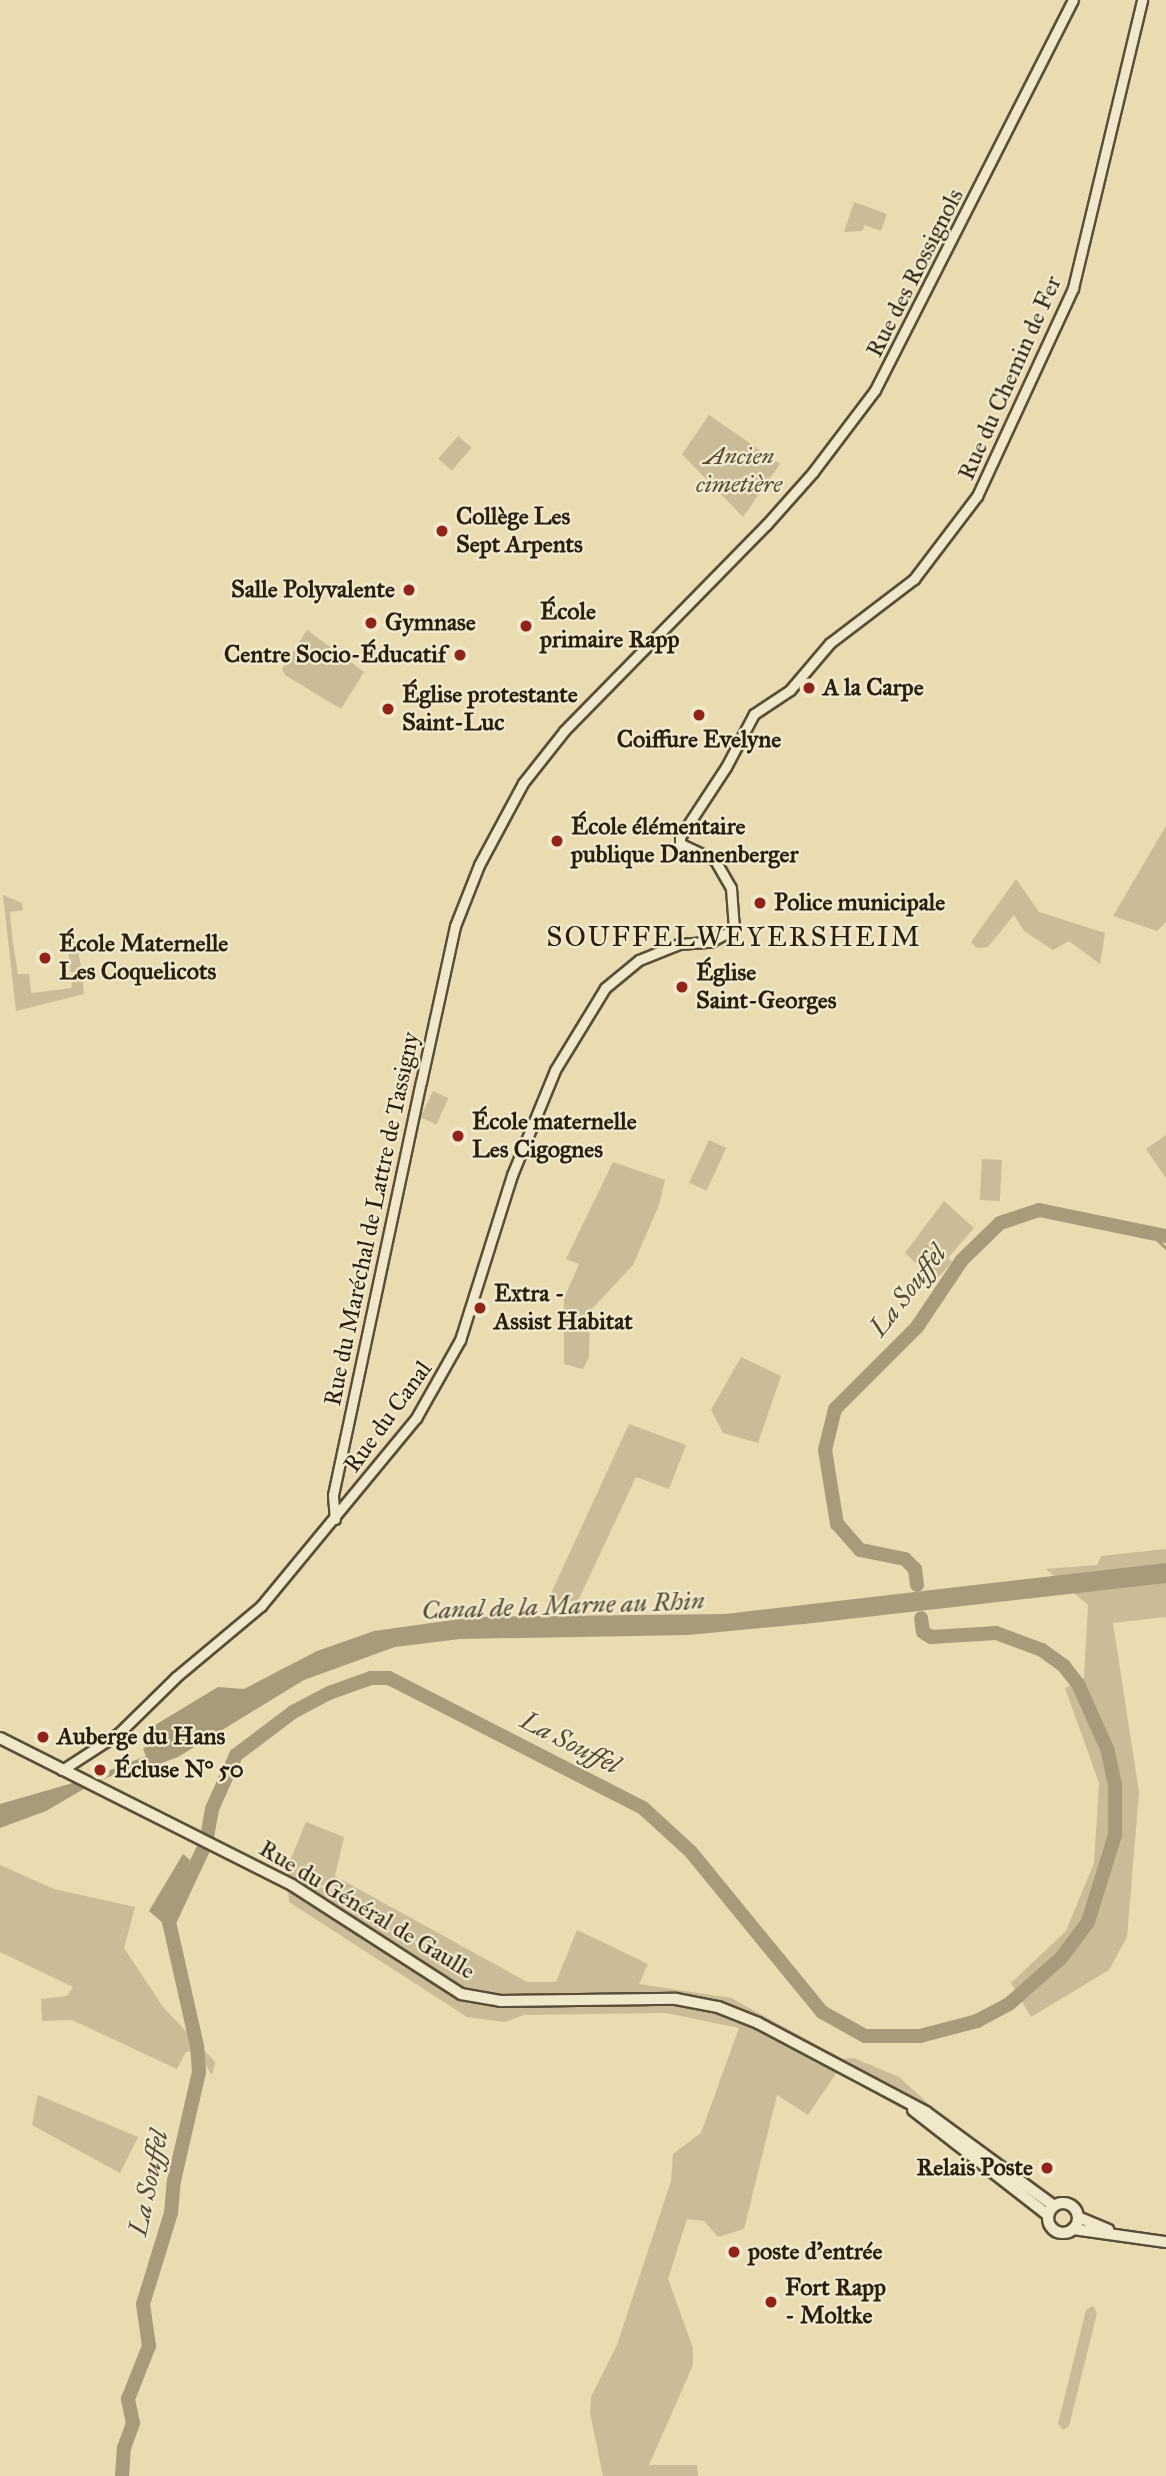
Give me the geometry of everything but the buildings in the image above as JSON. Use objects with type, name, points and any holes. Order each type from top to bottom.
[{"type":"main road","name":"Rue du Général de Gaulle","points":[[0,1738],[305,1893],[461,1994],[491,2000],[649,1997],[706,2004],[776,2031],[900,2098],[1051,2210]]},
{"type":"main road","points":[[1118,2234],[1079,2217],[1070,2204],[1051,2210],[1054,2230],[1118,2234],[1166,2242]]},
{"type":"main road","points":[[1073,2230],[1079,2217]]},
{"type":"street","name":"Rue des Rossignols","points":[[455,926],[479,864],[530,773],[584,708],[753,539],[813,472],[881,380],[1073,0]]},
{"type":"street","name":"Rue du Chemin de Fer","points":[[734,929],[731,888],[715,860],[680,844],[680,837],[720,778],[754,714],[803,678],[830,642],[902,590],[927,566],[970,508],[1002,450],[1077,277],[1142,0]]},
{"type":"street","name":"Rue du Maréchal de Lattre de Tassigny","points":[[335,1519],[333,1495],[455,926]]},
{"type":"street","name":"Rue du Canal","points":[[62,1770],[120,1733],[176,1677],[261,1606],[416,1418],[448,1368],[537,1112],[560,1058],[605,988],[639,960],[679,944],[710,942],[734,929]]},
{"type":"green space","points":[[854,202],[887,214],[881,231],[865,225],[862,231],[844,232]]},
{"type":"green space","name":"Ancien cimetière","points":[[709,415],[780,464],[743,517],[682,454]]},
{"type":"green space","points":[[458,436],[472,448],[452,470],[438,459]]},
{"type":"green space","points":[[307,630],[364,672],[341,709],[285,675],[282,669]]},
{"type":"green space","points":[[1166,826],[1166,922],[1157,931],[1113,916]]},
{"type":"green space","points":[[1016,879],[1039,912],[1105,933],[1100,964],[1069,941],[1053,950],[1024,931],[1014,915],[988,947],[977,948],[971,942]]},
{"type":"green space","points":[[3,895],[22,903],[23,910],[10,912],[12,937],[18,974],[29,974],[31,993],[72,988],[71,976],[82,974],[84,994],[16,1011]]},
{"type":"green space","points":[[74,931],[82,971],[71,972],[66,932]]},
{"type":"green space","points":[[433,1091],[448,1098],[436,1124],[421,1117]]},
{"type":"green space","points":[[1166,1135],[1166,1178],[1146,1149]]},
{"type":"green space","points":[[709,1140],[726,1148],[706,1191],[689,1183]]},
{"type":"green space","points":[[982,1159],[1002,1160],[1000,1201],[980,1200]]},
{"type":"green space","points":[[613,1162],[665,1180],[659,1205],[633,1265],[590,1311],[589,1357],[583,1369],[564,1364],[564,1298],[579,1264],[566,1259]]},
{"type":"green space","points":[[944,1201],[974,1228],[948,1258],[952,1262],[935,1281],[905,1253]]},
{"type":"green space","points":[[741,1357],[781,1376],[758,1443],[723,1433],[711,1410]]},
{"type":"green space","points":[[629,1424],[686,1445],[669,1489],[636,1477],[578,1601],[547,1602]]},
{"type":"green space","points":[[1166,1549],[1166,1617],[1113,1623],[1139,1792],[1127,1937],[1109,1970],[1031,2017],[1011,1983],[1066,1931],[1094,1863],[1099,1783],[1065,1688],[1084,1678],[1088,1605],[1046,1569],[1097,1565],[1101,1556]]},
{"type":"green space","points":[[306,1822],[344,1837],[335,1876],[527,1982],[556,1982],[577,1930],[648,1964],[639,1984],[731,1998],[843,2059],[854,2058],[899,2077],[931,2106],[904,2110],[837,2072],[808,2115],[777,2095],[744,2229],[718,2237],[704,2221],[687,2219],[668,2279],[693,2348],[693,2365],[649,2465],[697,2465],[698,2476],[603,2476],[590,2413],[591,2397],[617,2345],[671,2181],[673,2154],[701,2133],[739,2028],[666,2013],[524,2015],[505,2022],[467,2017],[289,1902],[287,1868]]},
{"type":"green space","points":[[0,1865],[54,1889],[135,1907],[124,1948],[163,2007],[215,2062],[212,2075],[196,2050],[186,2052],[177,2069],[72,2020],[42,2021],[41,1999],[67,1996],[73,1987],[0,1952]]},
{"type":"green space","points":[[38,2095],[138,2137],[120,2173],[32,2125]]},
{"type":"green space","points":[[1093,2306],[1097,2313],[1069,2426],[1063,2430],[1058,2424],[1086,2310]]},
{"type":"shaded area","points":[[1166,1563],[1166,1583],[804,1624],[688,1635],[460,1639],[395,1647],[304,1680],[178,1757],[151,1767],[148,1761],[94,1783],[46,1811],[0,1828],[0,1804],[90,1778],[146,1756],[143,1749],[158,1736],[149,1739],[147,1734],[156,1729],[155,1725],[218,1687],[244,1689],[317,1651],[374,1631],[474,1617],[725,1614]]},
{"type":"shaded area","points":[[183,1854],[190,1860],[164,1924],[149,1911]]},
{"type":"waterway","name":"La Souffel","points":[[917,1585],[915,1569],[905,1559],[860,1550],[837,1524],[825,1450],[835,1409],[917,1327],[962,1260],[1000,1223],[1039,1210],[1166,1236]]},
{"type":"waterway","points":[[1150,1233],[1166,1248]]},
{"type":"waterway","name":"La Souffel","points":[[122,2476],[124,2448],[133,2423],[128,2399],[149,2346],[143,2304],[171,2213],[174,2181],[199,2072],[197,2046],[169,1922],[206,1843],[212,1809],[236,1755],[293,1712],[329,1693],[371,1678],[389,1678],[643,1808],[691,1852],[822,2012],[865,2036],[920,2036],[977,2021],[1009,2004],[1061,1958],[1088,1922],[1115,1835],[1115,1785],[1108,1751],[1078,1684],[1064,1666],[1042,1650],[996,1633],[931,1637],[923,1632],[921,1618]]},
{"type":"place","name":"Collège Les Sept Arpents","points":[[442,531]]},
{"type":"place","name":"Salle Polyvalente","points":[[409,590]]},
{"type":"place","name":"Gymnase","points":[[371,623]]},
{"type":"place","name":"École primaire Rapp","points":[[526,626]]},
{"type":"place","name":"Centre Socio-Éducatif","points":[[460,655]]},
{"type":"place","name":"A la Carpe","points":[[809,688]]},
{"type":"place","name":"Église protestante Saint-Luc","points":[[388,709]]},
{"type":"place","name":"Coiffure Evelyne","points":[[699,715]]},
{"type":"place","name":"École élémentaire publique Dannenberger","points":[[557,841]]},
{"type":"place","name":"Police municipale","points":[[760,903]]},
{"type":"place","name":"École Maternelle Les Coquelicots","points":[[45,958]]},
{"type":"place","name":"Église Saint-Georges","points":[[682,987]]},
{"type":"place","name":"École maternelle Les Cigognes","points":[[458,1136]]},
{"type":"place","name":"Extra - Assist Habitat","points":[[480,1308]]},
{"type":"place","name":"Auberge du Hans","points":[[43,1737]]},
{"type":"place","name":"Écluse N° 50","points":[[100,1770]]},
{"type":"place","name":"Relais Poste","points":[[1047,2168]]},
{"type":"place","name":"poste d'entrée","points":[[734,2252]]},
{"type":"place","name":"Fort Rapp - Moltke","points":[[771,2302]]},
{"type":"district","name":"SOUFFELWEYERSHEIM","points":[[734,937]]},
{"type":"water label","name":"Canal de la Marne au Rhin","points":[[563,1606]]}]
